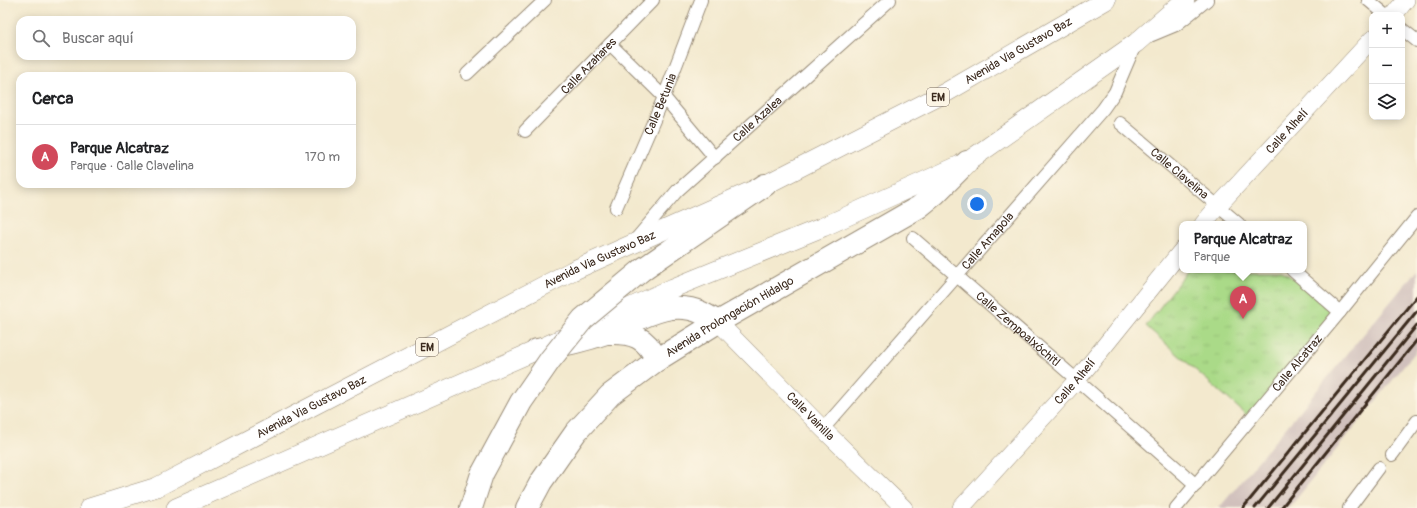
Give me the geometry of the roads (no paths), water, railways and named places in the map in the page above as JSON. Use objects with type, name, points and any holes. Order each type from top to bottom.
[{"type":"highway","name":"Avenida Prolongación Hidalgo","points":[[526,508],[541,482],[576,432],[610,395],[657,360],[718,322],[919,207],[935,194],[967,162]]},
{"type":"highway","points":[[471,508],[482,474],[521,402],[550,360],[583,320],[643,269],[765,185]]},
{"type":"highway","points":[[537,350],[571,344],[607,333],[665,308],[689,309],[702,313],[718,322]]},
{"type":"highway","points":[[607,333],[629,334],[637,337],[645,342],[652,350],[657,360]]},
{"type":"main road","name":"Avenida Via Gustavo Baz","points":[[89,508],[157,487],[572,271],[765,185],[945,93],[1106,0]]},
{"type":"main road","points":[[176,508],[537,350],[673,288],[823,227],[967,162],[1136,43],[1185,0]]},
{"type":"street","points":[[467,74],[545,0]]},
{"type":"street","name":"Calle Azahares","points":[[525,131],[653,0]]},
{"type":"street","name":"Calle Betunia","points":[[616,208],[664,97],[701,0]]},
{"type":"street","name":"Calle Azalea","points":[[631,245],[678,191],[890,0]]},
{"type":"street","points":[[1136,43],[1176,25],[1207,0]]},
{"type":"street","points":[[1368,0],[1382,12]]},
{"type":"street","points":[[1396,12],[1406,0]]},
{"type":"street","points":[[1405,31],[1417,41]]},
{"type":"street","name":"Calle Alhelí","points":[[1206,221],[1369,42]]},
{"type":"street","name":"Calle Amapola","points":[[823,429],[1103,109],[1115,92],[1136,43]]},
{"type":"street","points":[[610,44],[664,97],[715,158]]},
{"type":"street","name":"Calle Clavelina","points":[[1120,123],[1236,221]]},
{"type":"street","name":"Calle Alcatraz","points":[[1176,508],[1340,312],[1417,217]]},
{"type":"street","name":"Calle Zempoalxóchitl","points":[[912,238],[1196,485]]},
{"type":"street","name":"Calle Alhelí","points":[[961,508],[1077,380],[1179,254]]},
{"type":"street","points":[[1295,273],[1340,312]]},
{"type":"street","name":"Calle Vainilla","points":[[718,322],[823,429],[904,508]]},
{"type":"street","points":[[1392,455],[1417,421]]},
{"type":"street","points":[[1348,508],[1380,468]]},
{"type":"railway","points":[[1243,508],[1417,296]]},
{"type":"railway","points":[[1255,508],[1417,311]]},
{"type":"railway","points":[[1268,508],[1417,325]]},
{"type":"railway","points":[[1281,508],[1417,340]]},
{"type":"place","name":"Parque Alcatraz","points":[[1243,319]]}]
